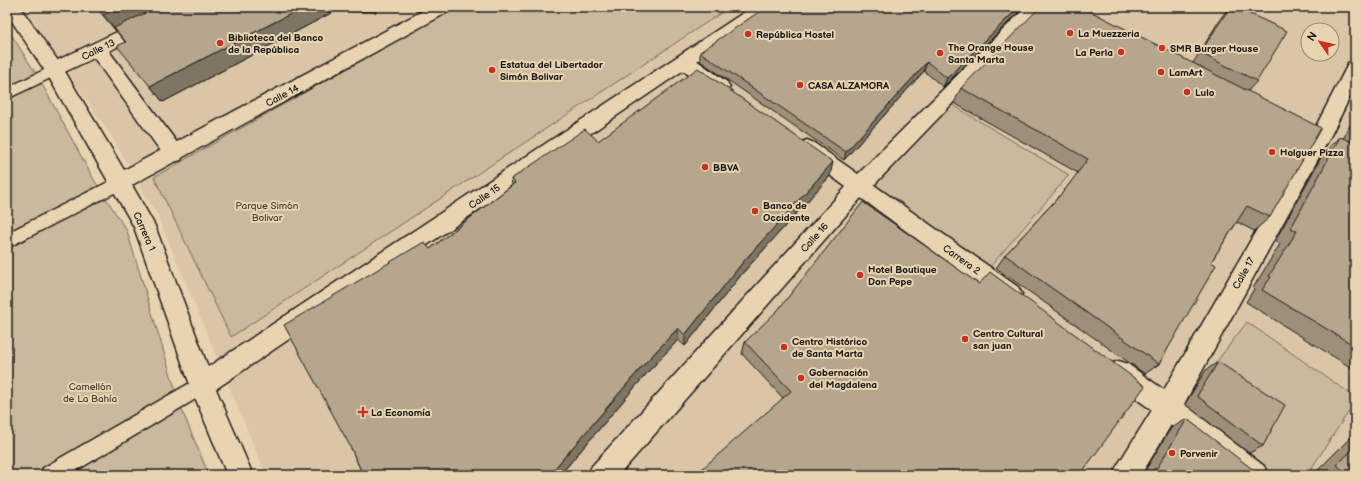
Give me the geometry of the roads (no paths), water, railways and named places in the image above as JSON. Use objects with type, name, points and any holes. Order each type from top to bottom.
[{"type":"street","name":"Carrera 1","points":[[11,7],[54,70],[144,226],[202,385],[240,475]]},
{"type":"street","name":"Calle 13","points":[[54,70],[185,7]]},
{"type":"street","name":"Calle 14","points":[[120,182],[444,7]]},
{"type":"street","name":"Calle 15","points":[[202,385],[764,7]]},
{"type":"street","name":"Calle 16","points":[[600,475],[860,185],[1036,7]]},
{"type":"street","points":[[97,49],[174,154]]},
{"type":"street","points":[[684,62],[736,98]]},
{"type":"street","name":"Calle 17","points":[[1126,475],[1168,408],[1319,139],[1355,68]]},
{"type":"street","name":"Carrera 2","points":[[788,135],[860,185],[1027,306]]},
{"type":"street","points":[[1104,361],[1255,475]]},
{"type":"lane","points":[[7,94],[54,70]]},
{"type":"lane","points":[[7,240],[120,182]]},
{"type":"lane","points":[[50,475],[202,385]]},
{"type":"place","name":"La Muezzeria","points":[[1070,33]]},
{"type":"place","name":"República Hostel","points":[[748,34]]},
{"type":"place","name":"Biblioteca del Banco de la República","points":[[220,43]]},
{"type":"place","name":"SMR Burger House","points":[[1162,48]]},
{"type":"place","name":"La Perla","points":[[1121,52]]},
{"type":"place","name":"The Orange House Santa Marta","points":[[940,53]]},
{"type":"place","name":"Estatua del Libertador Simón Bolivar","points":[[492,70]]},
{"type":"place","name":"LamArt","points":[[1161,72]]},
{"type":"place","name":"CASA ALZAMORA","points":[[800,85]]},
{"type":"place","name":"Lulo","points":[[1187,92]]},
{"type":"place","name":"Holguer Pizza","points":[[1272,152]]},
{"type":"place","name":"BBVA","points":[[705,167]]},
{"type":"place","name":"Banco de Occidente","points":[[755,211]]},
{"type":"place","name":"Hotel Boutique Don Pepe","points":[[860,275]]},
{"type":"place","name":"Centro Cultural san juan","points":[[965,339]]},
{"type":"place","name":"Centro Histórico de Santa Marta","points":[[784,347]]},
{"type":"place","name":"Gobernación del Magdalena","points":[[801,378]]},
{"type":"place","name":"La Economía","points":[[363,412]]},
{"type":"place","name":"Porvenir","points":[[1172,453]]},
{"type":"park label","name":"Parque Simón Bolivar","points":[[267,210]]},
{"type":"park label","name":"Camellón de La Bahía","points":[[90,392]]}]
